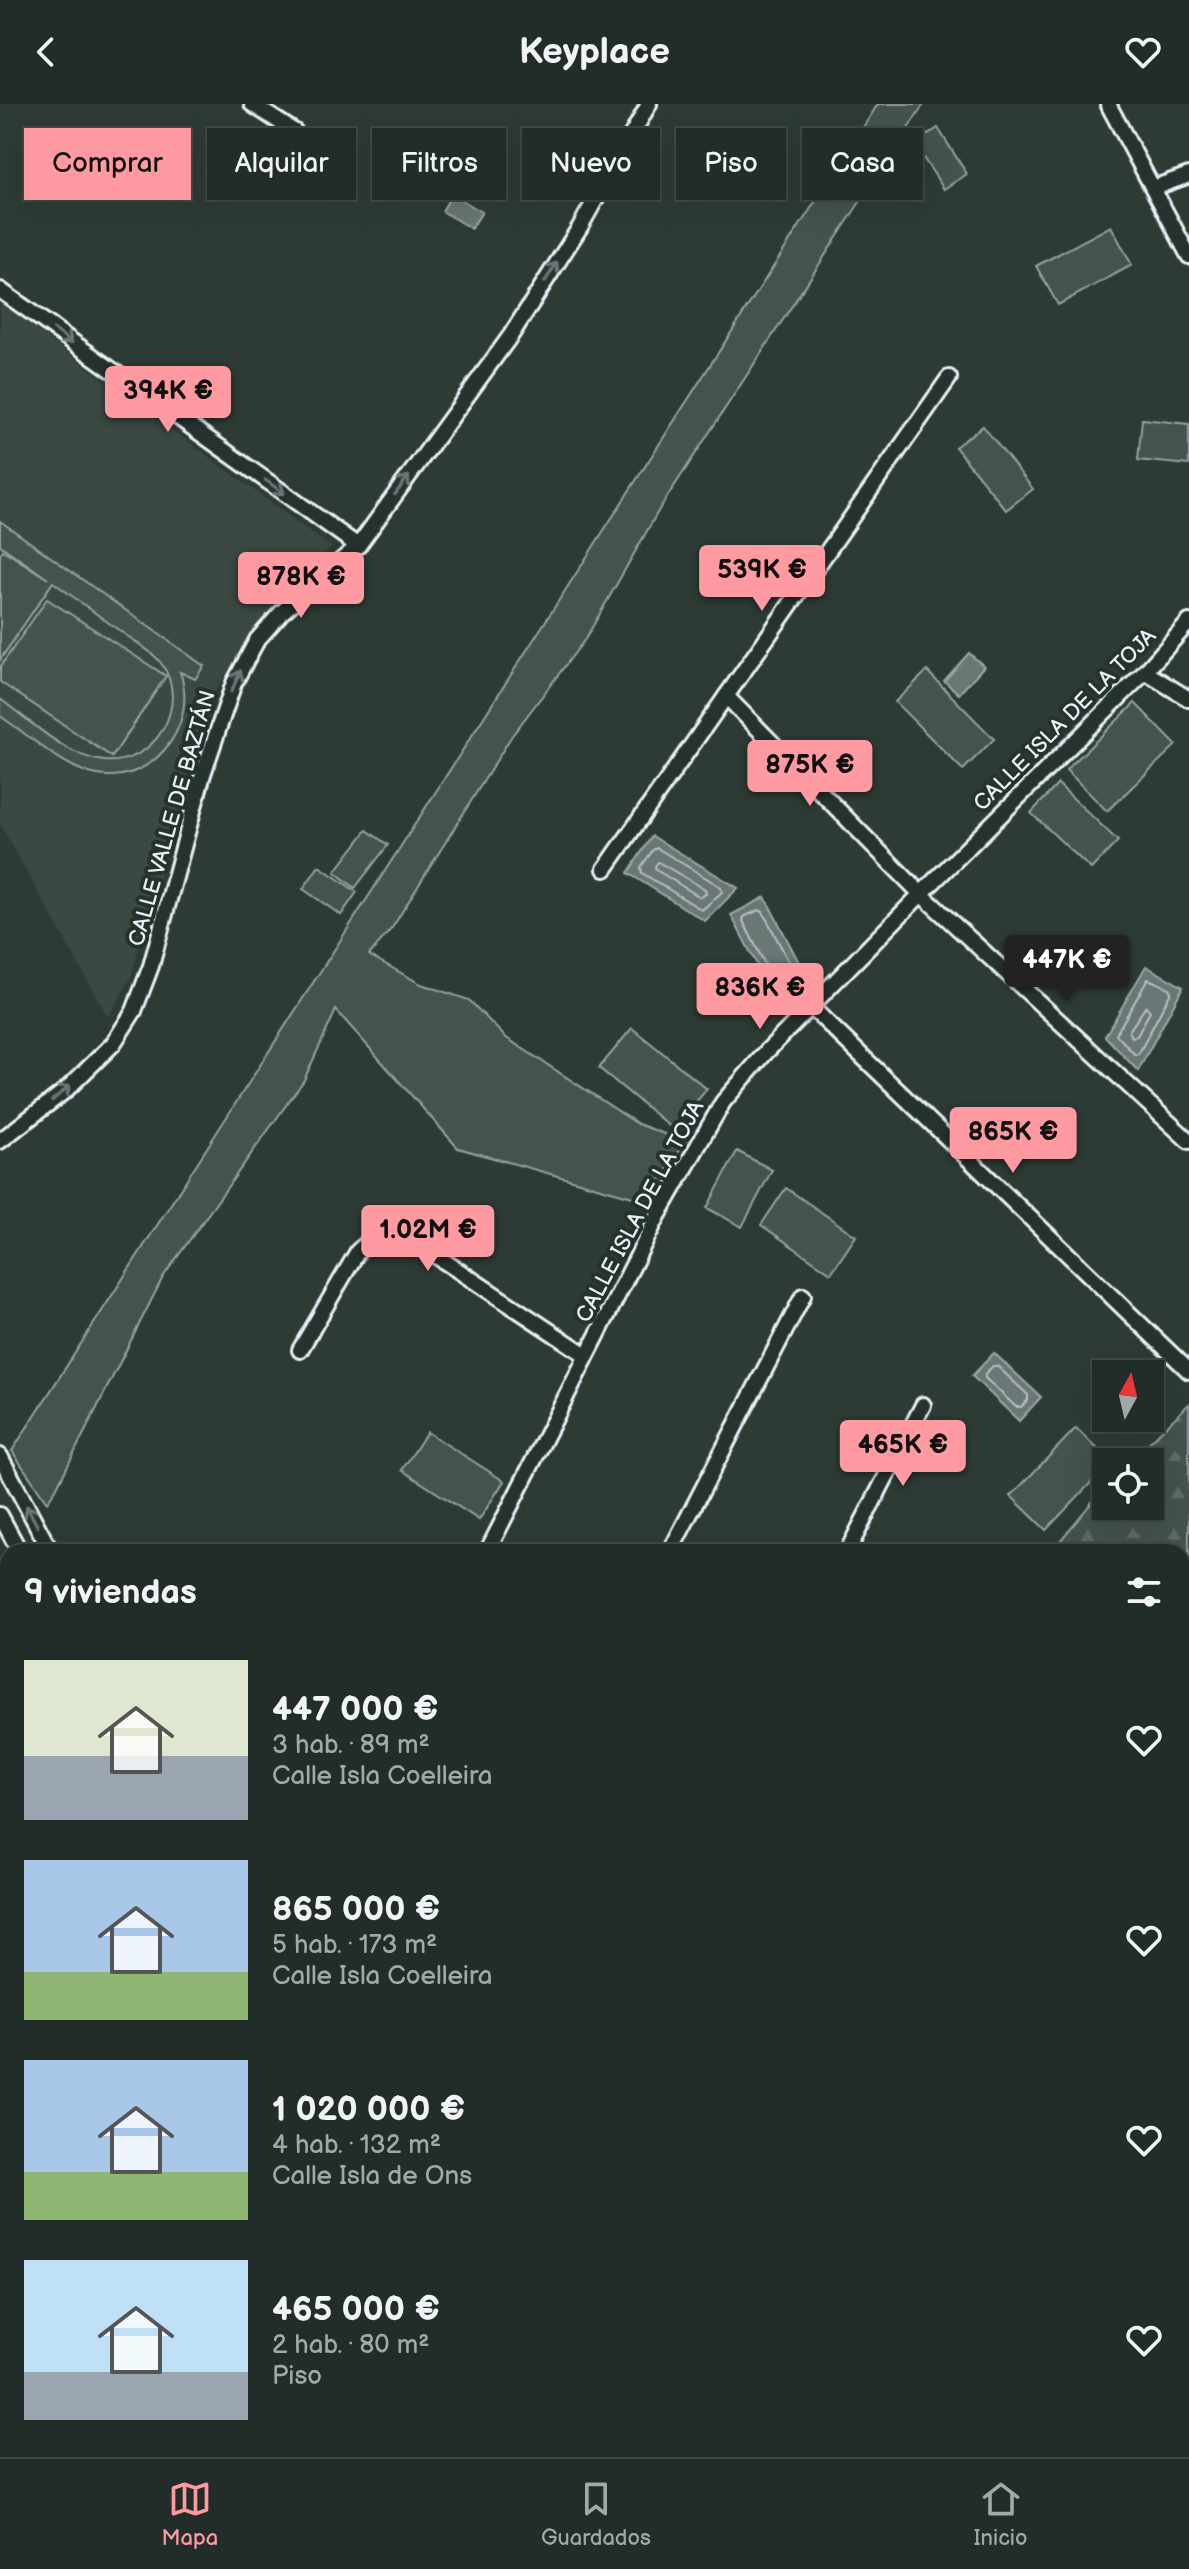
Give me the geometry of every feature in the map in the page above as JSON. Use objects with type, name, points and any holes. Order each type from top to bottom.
[{"type":"street","points":[[252,104],[289,128]]},
{"type":"street","name":"CALLE VALLE DE BAZTÁN","points":[[0,1141],[66,1090],[113,1044],[134,1011],[151,966],[203,774],[234,683],[257,640],[281,613],[358,546],[511,335],[580,227],[649,104]]},
{"type":"street","points":[[1108,104],[1189,256]]},
{"type":"street","points":[[1153,188],[1189,175]]},
{"type":"street","points":[[0,290],[358,546]]},
{"type":"street","points":[[605,869],[949,378]]},
{"type":"street","name":"CALLE ISLA DE LA TOJA","points":[[491,1544],[658,1216],[723,1102],[921,894],[1145,672],[1189,622]]},
{"type":"street","points":[[1145,672],[1189,699]]},
{"type":"street","points":[[726,696],[921,894],[1189,1141]]},
{"type":"street","points":[[811,1007],[1189,1371]]},
{"type":"street","points":[[300,1350],[358,1251],[380,1232],[406,1236],[586,1355]]},
{"type":"street","points":[[674,1544],[803,1296]]},
{"type":"street","points":[[851,1544],[923,1405]]},
{"type":"street","points":[[0,1456],[47,1544]]},
{"type":"street","points":[[2,1518],[16,1544]]},
{"type":"shaded area","points":[[0,303],[331,547],[249,639],[210,699],[130,980],[108,1017],[0,824]]},
{"type":"green space","points":[[878,104],[924,104],[908,128],[863,128]]},
{"type":"green space","points":[[938,128],[967,174],[944,189],[923,158],[923,138]]},
{"type":"green space","points":[[816,200],[861,200],[660,508],[586,638],[511,737],[392,928],[369,955],[421,984],[469,1000],[505,1037],[638,1124],[685,1142],[647,1201],[458,1148],[336,1010],[304,1080],[163,1277],[47,1502],[12,1451]]},
{"type":"green space","points":[[1111,226],[1132,265],[1058,305],[1036,266]]},
{"type":"green space","points":[[1142,419],[1189,424],[1189,465],[1138,460]]},
{"type":"green space","points":[[983,426],[1033,489],[1006,510],[955,447]]},
{"type":"green space","points":[[0,521],[204,666],[195,679],[180,672],[184,693],[183,714],[176,733],[149,764],[131,773],[111,776],[89,773],[55,755],[0,716],[0,699],[76,753],[104,761],[122,760],[139,754],[163,729],[170,713],[172,696],[169,679],[157,658],[53,582],[0,660],[0,554],[3,550],[48,579],[0,545]]},
{"type":"green space","points":[[47,599],[166,676],[112,757],[0,682],[0,667]]},
{"type":"green space","points":[[927,671],[994,739],[963,770],[895,702]]},
{"type":"green space","points":[[1135,703],[1176,745],[1107,811],[1066,770]]},
{"type":"green space","points":[[1058,784],[1118,841],[1091,869],[1031,813]]},
{"type":"green space","points":[[367,830],[388,845],[355,888],[335,872]]},
{"type":"green space","points":[[319,866],[357,892],[341,915],[303,889]]},
{"type":"green space","points":[[632,1028],[707,1089],[673,1129],[599,1068]]},
{"type":"green space","points":[[737,1151],[772,1170],[742,1227],[707,1208]]},
{"type":"green space","points":[[786,1188],[856,1236],[831,1273],[761,1225]]},
{"type":"green space","points":[[1189,1404],[1189,1544],[1058,1544],[1092,1502],[1092,1520],[1164,1520],[1164,1448],[1143,1448],[1160,1432],[1164,1432],[1164,1428]]},
{"type":"green space","points":[[1076,1428],[1097,1448],[1092,1448],[1092,1482],[1046,1530],[1011,1496]]},
{"type":"green space","points":[[427,1432],[504,1481],[479,1520],[402,1470]]},
{"type":"water","points":[[448,200],[462,200],[482,212],[471,229],[442,211]]},
{"type":"water","points":[[969,653],[984,666],[959,694],[944,681]]},
{"type":"water","points":[[652,836],[738,888],[705,921],[628,873]]},
{"type":"water","points":[[765,897],[804,972],[770,990],[731,915]]},
{"type":"water","points":[[1146,966],[1183,987],[1138,1071],[1105,1036]]},
{"type":"water","points":[[994,1353],[1041,1397],[1019,1421],[972,1376]]}]
